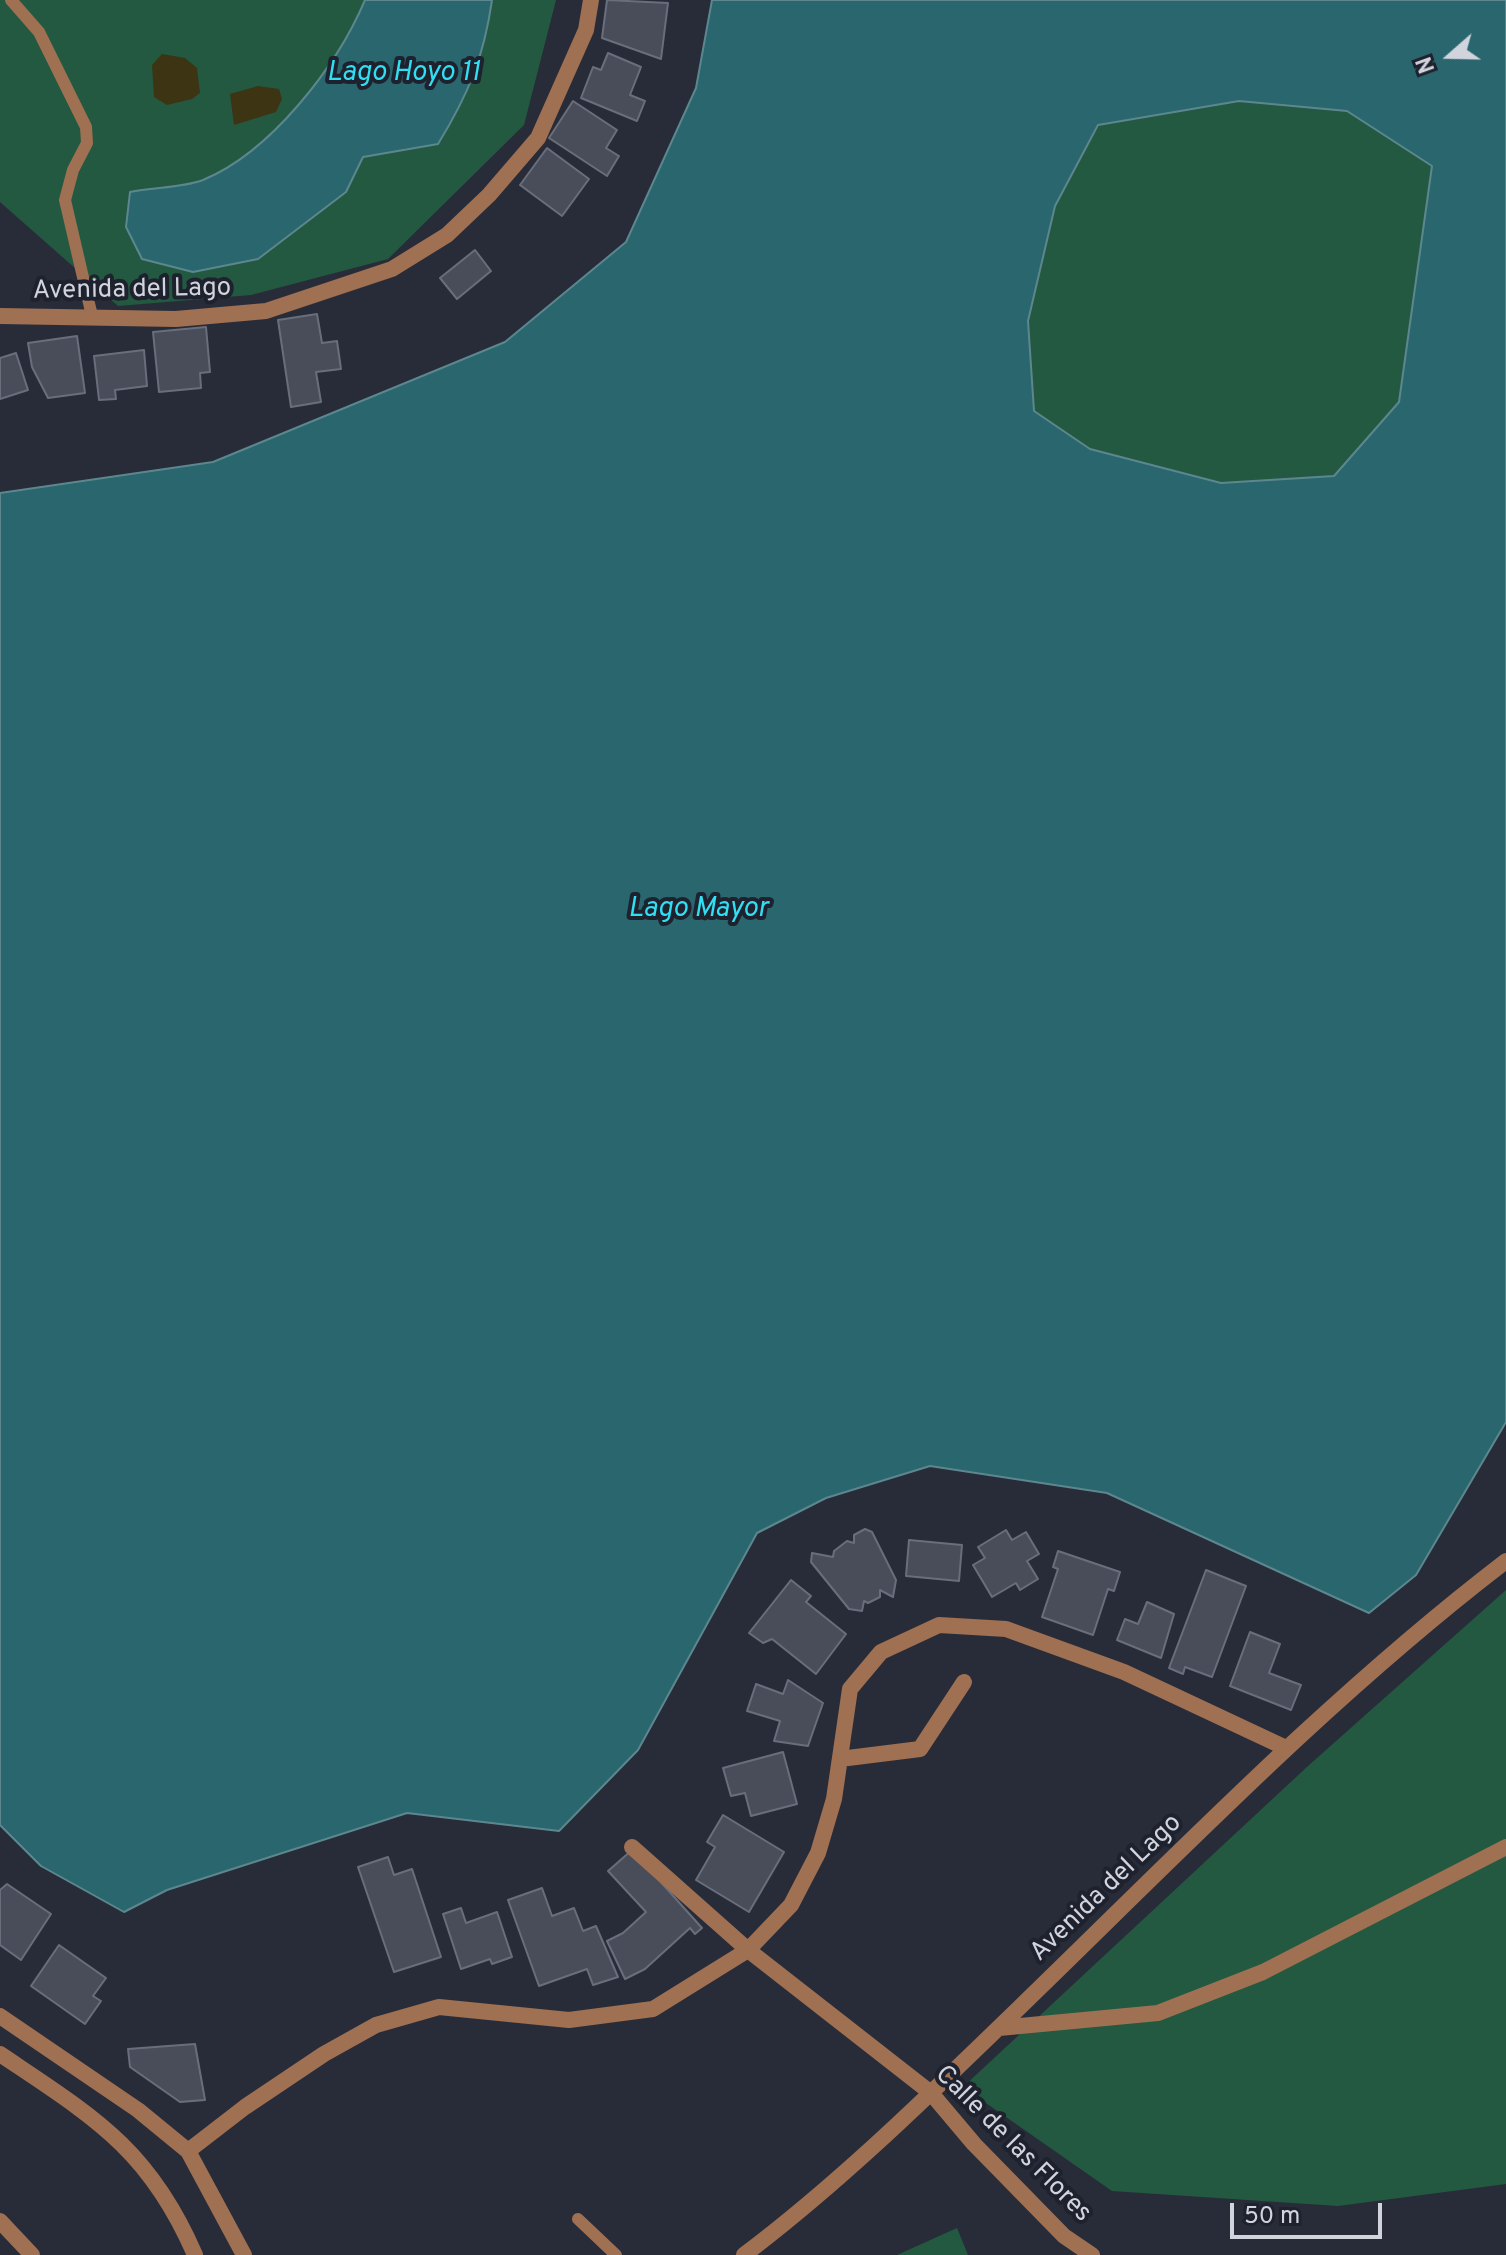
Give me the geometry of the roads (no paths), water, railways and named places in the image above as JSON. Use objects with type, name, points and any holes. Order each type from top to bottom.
[{"type":"street","name":"Avenida del Lago","points":[[0,316],[176,319],[266,311],[392,269],[447,235],[489,195],[538,138],[586,30],[591,0]]},
{"type":"street","name":"Avenida del Lago","points":[[744,2255],[931,2093],[1286,1748],[1447,1606],[1506,1561]]},
{"type":"street","points":[[188,2151],[258,2098],[324,2054],[376,2025],[439,2007],[569,2020],[653,2009],[748,1950],[791,1905],[818,1853],[834,1799],[850,1689],[881,1652],[939,1625],[1006,1629],[1124,1672],[1286,1748]]},
{"type":"street","points":[[840,1759],[920,1749],[964,1682]]},
{"type":"street","name":"Calle de las Flores","points":[[632,1847],[748,1950],[931,2093],[974,2144],[1064,2236],[1092,2255]]},
{"type":"street","points":[[999,2028],[1158,2013],[1263,1972],[1506,1847]]},
{"type":"street","points":[[0,2016],[138,2110],[188,2151],[244,2255]]},
{"type":"street","points":[[0,2054],[94,2117],[143,2163],[177,2213],[195,2255]]},
{"type":"street","points":[[0,2221],[32,2255]]},
{"type":"lane","points":[[11,0],[39,32],[86,127],[87,143],[73,170],[65,200],[92,316]]},
{"type":"lane","points":[[578,2219],[616,2255]]},
{"type":"water","name":"Lago Hoyo 11","points":[[365,0],[492,0],[473,75],[438,144],[363,157],[346,192],[258,259],[193,272],[142,259],[126,227],[130,192],[203,180],[253,149],[277,128],[319,79],[353,26]]},
{"type":"water","name":"Lago Mayor","points":[[712,0],[1506,0],[1506,1422],[1416,1575],[1369,1613],[1107,1493],[930,1466],[826,1498],[757,1533],[638,1750],[559,1831],[407,1813],[167,1890],[124,1912],[41,1866],[0,1825],[0,493],[213,462],[505,342],[626,242],[696,88]],"holes":[[[1239,101],[1347,111],[1432,166],[1399,402],[1334,476],[1221,483],[1090,449],[1034,411],[1028,321],[1055,206],[1098,125]]]}]
